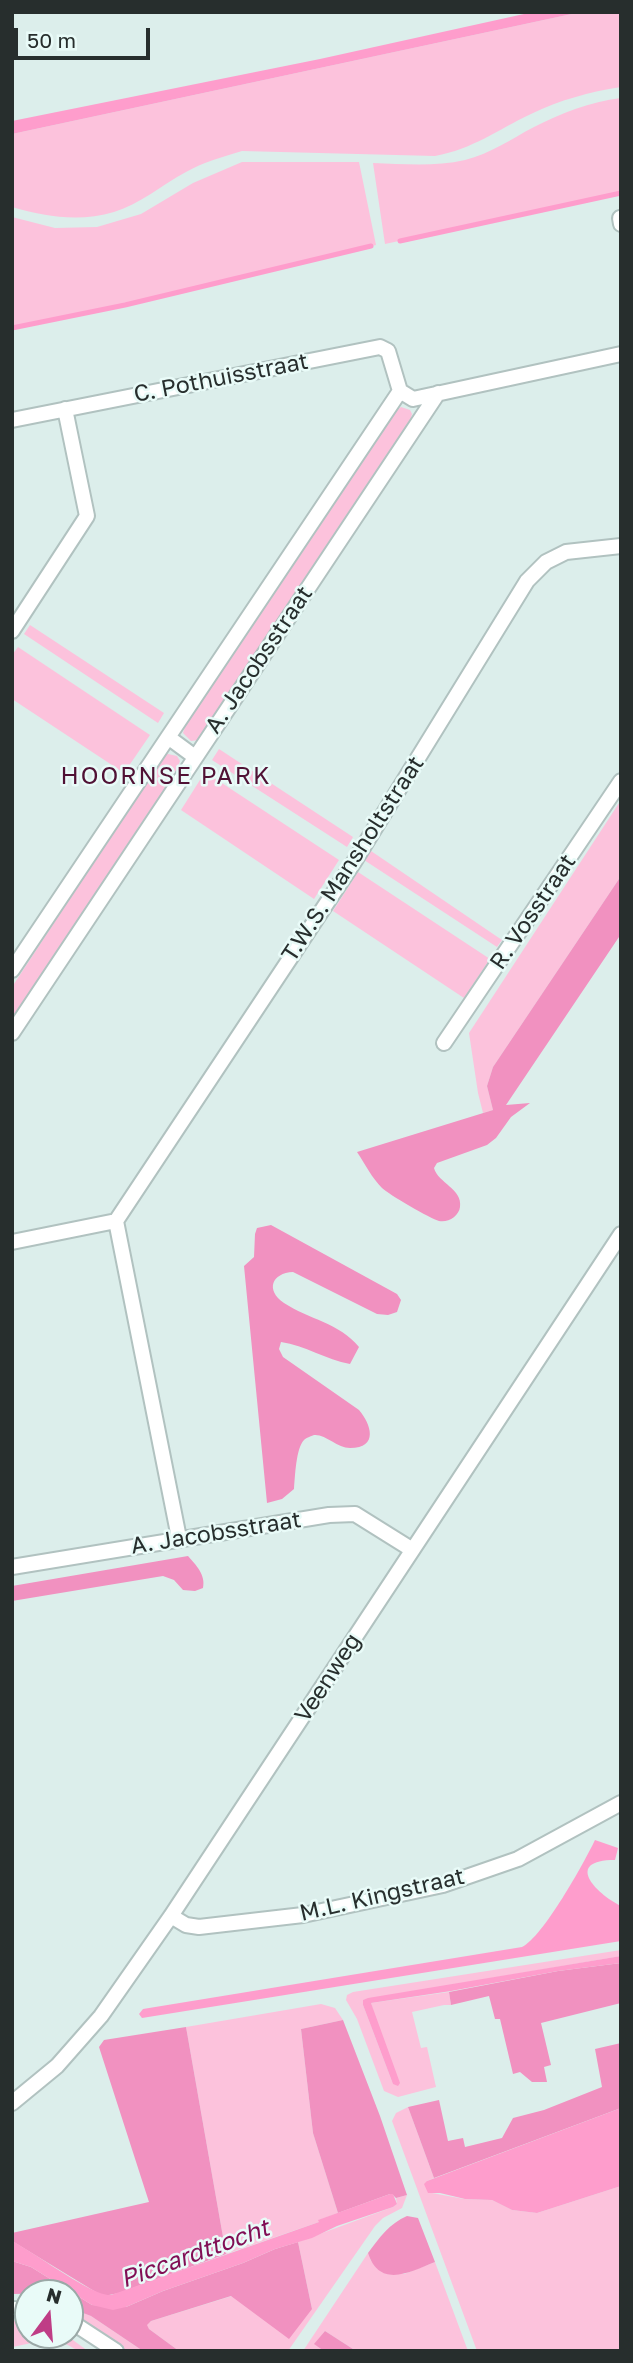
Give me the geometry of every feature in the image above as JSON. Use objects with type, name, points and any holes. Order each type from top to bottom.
[{"type":"street","name":"C. Pothuisstraat","points":[[12,420],[380,347],[388,351],[400,391]]},
{"type":"street","points":[[400,391],[413,399],[621,354]]},
{"type":"street","name":"A. Jacobsstraat","points":[[12,970],[400,391]]},
{"type":"street","name":"A. Jacobsstraat","points":[[12,1033],[438,393]]},
{"type":"street","points":[[12,631],[87,516],[65,409]]},
{"type":"street","name":"T.W.S. Mansholtstraat","points":[[116,1221],[347,873],[527,582],[546,562],[566,552],[621,545]]},
{"type":"street","points":[[168,737],[195,757]]},
{"type":"street","name":"R. Vosstraat","points":[[444,1043],[621,781]]},
{"type":"street","points":[[12,1241],[116,1221],[179,1538]]},
{"type":"street","name":"Veenweg","points":[[12,2103],[57,2066],[102,2016],[171,1916],[621,1234]]},
{"type":"street","name":"A. Jacobsstraat","points":[[12,1567],[329,1515],[355,1514],[411,1549]]},
{"type":"street","name":"M.L. Kingstraat","points":[[171,1916],[186,1925],[200,1927],[303,1915],[443,1885],[518,1858],[621,1803]]},
{"type":"street","points":[[84,2328],[116,2351]]},
{"type":"shaded area","points":[[533,12],[581,12],[12,134],[12,121],[320,59]]},
{"type":"shaded area","points":[[581,12],[621,12],[621,87],[586,94],[553,105],[461,149],[435,156],[242,151],[193,168],[142,199],[114,212],[88,217],[63,217],[12,207],[12,134]]},
{"type":"shaded area","points":[[621,98],[621,193],[385,244],[373,163],[431,164],[465,160],[492,150],[565,113]]},
{"type":"shaded area","points":[[242,162],[359,162],[376,245],[125,305],[12,328],[12,217],[55,228],[97,227],[141,214],[193,183]]},
{"type":"shaded area","points":[[401,407],[410,410],[412,414],[409,425],[199,740],[191,741],[183,733],[185,727],[392,414]]},
{"type":"shaded area","points":[[30,625],[164,713],[158,723],[24,634]]},
{"type":"shaded area","points":[[18,647],[150,735],[124,773],[12,699],[12,655]]},
{"type":"shaded area","points":[[219,749],[353,837],[347,847],[212,760]]},
{"type":"shaded area","points":[[164,755],[177,756],[180,761],[176,771],[12,1019],[12,987]]},
{"type":"shaded area","points":[[205,772],[339,860],[314,899],[181,810]]},
{"type":"shaded area","points":[[621,800],[621,876],[493,1067],[487,1086],[493,1110],[483,1113],[469,1033]]},
{"type":"shaded area","points":[[371,851],[502,940],[497,947],[364,860]]},
{"type":"shaded area","points":[[358,872],[490,959],[464,998],[333,911]]},
{"type":"shaded area","points":[[621,876],[621,934],[506,1105],[530,1103],[511,1117],[496,1138],[487,1145],[437,1163],[434,1168],[440,1178],[458,1195],[458,1213],[449,1220],[439,1221],[382,1188],[357,1152],[493,1110],[487,1086],[493,1067]]},
{"type":"shaded area","points":[[271,1225],[397,1294],[401,1300],[397,1312],[377,1314],[293,1272],[280,1275],[276,1279],[274,1293],[284,1303],[343,1332],[359,1347],[350,1364],[281,1342],[279,1349],[283,1357],[359,1410],[367,1422],[370,1434],[365,1444],[350,1448],[318,1435],[305,1439],[298,1456],[294,1489],[282,1499],[267,1503],[244,1266],[254,1257],[257,1228]]},
{"type":"shaded area","points":[[188,1556],[200,1570],[203,1579],[203,1588],[195,1591],[183,1590],[174,1580],[163,1576],[12,1601],[12,1586]]},
{"type":"shaded area","points":[[595,1840],[618,1848],[615,1860],[600,1861],[591,1865],[588,1871],[594,1886],[621,1906],[621,1941],[142,2018],[139,2014],[143,2009],[522,1947],[551,1915]]},
{"type":"shaded area","points":[[621,1950],[621,1956],[363,2000],[393,2084],[371,2003],[449,1992],[451,2005],[412,2012],[421,2048],[427,2047],[436,2087],[398,2097],[384,2091],[357,2019],[346,2000],[347,1995],[353,1992]]},
{"type":"shaded area","points":[[621,1956],[621,1963],[371,2003],[400,2083],[398,2086],[393,2084],[363,2005],[363,2000],[368,1998]]},
{"type":"shaded area","points":[[621,1963],[621,2003],[541,2023],[551,2065],[544,2067],[547,2082],[532,2082],[520,2072],[513,2074],[500,2019],[495,2019],[489,1996],[451,2005],[449,1992],[558,1971]]},
{"type":"shaded area","points":[[321,2004],[335,2008],[343,2020],[301,2029],[313,2133],[338,2213],[226,2254],[186,2027]]},
{"type":"shaded area","points":[[343,2020],[407,2195],[396,2198],[390,2194],[338,2213],[313,2133],[301,2029]]},
{"type":"shaded area","points":[[186,2027],[226,2254],[104,2296],[84,2285],[84,2279],[74,2279],[12,2241],[12,2233],[149,2202],[99,2047],[104,2040]]},
{"type":"shaded area","points":[[621,2043],[621,2108],[434,2178],[408,2107],[439,2100],[448,2141],[463,2138],[465,2147],[502,2138],[513,2118],[544,2110],[602,2087],[595,2049]]},
{"type":"shaded area","points":[[408,2107],[434,2178],[427,2181],[432,2193],[464,2199],[492,2200],[512,2210],[537,2213],[621,2186],[621,2351],[477,2351],[392,2121],[396,2113]]},
{"type":"shaded area","points":[[621,2108],[621,2186],[537,2213],[512,2210],[492,2200],[428,2193],[424,2184],[427,2181]]},
{"type":"shaded area","points":[[390,2194],[393,2194],[397,2204],[126,2307],[113,2310],[92,2305],[84,2300],[84,2285],[102,2294],[111,2295],[319,2222],[318,2220]]},
{"type":"shaded area","points":[[407,2195],[402,2208],[383,2218],[375,2226],[288,2351],[179,2351],[146,2325],[151,2321],[232,2296],[312,2309],[298,2242],[393,2207],[397,2204],[396,2198]]},
{"type":"shaded area","points":[[407,2216],[418,2218],[435,2262],[397,2275],[380,2271],[368,2253],[390,2227]]},
{"type":"shaded area","points":[[12,2241],[73,2279],[50,2279],[31,2267],[12,2261]]},
{"type":"shaded area","points":[[298,2242],[312,2309],[289,2339],[231,2296],[151,2321],[147,2325],[179,2351],[143,2351],[84,2313],[84,2300],[92,2305],[126,2307]]},
{"type":"shaded area","points":[[368,2253],[371,2261],[404,2274],[435,2262],[468,2351],[356,2351],[325,2331],[315,2344],[324,2351],[303,2351]]},
{"type":"shaded area","points":[[12,2261],[31,2267],[50,2279],[14,2279],[12,2294]]},
{"type":"shaded area","points":[[84,2313],[143,2351],[127,2351],[84,2321]]},
{"type":"shaded area","points":[[12,2321],[14,2321],[12,2347]]},
{"type":"shaded area","points":[[325,2331],[356,2351],[324,2351],[314,2344]]},
{"type":"waterway","points":[[400,241],[621,193]]},
{"type":"waterway","points":[[12,328],[125,305],[371,246]]},
{"type":"district","name":"HOORNSE PARK","points":[[166,776]]},
{"type":"water label","name":"Piccardttocht","points":[[195,2254]]}]
